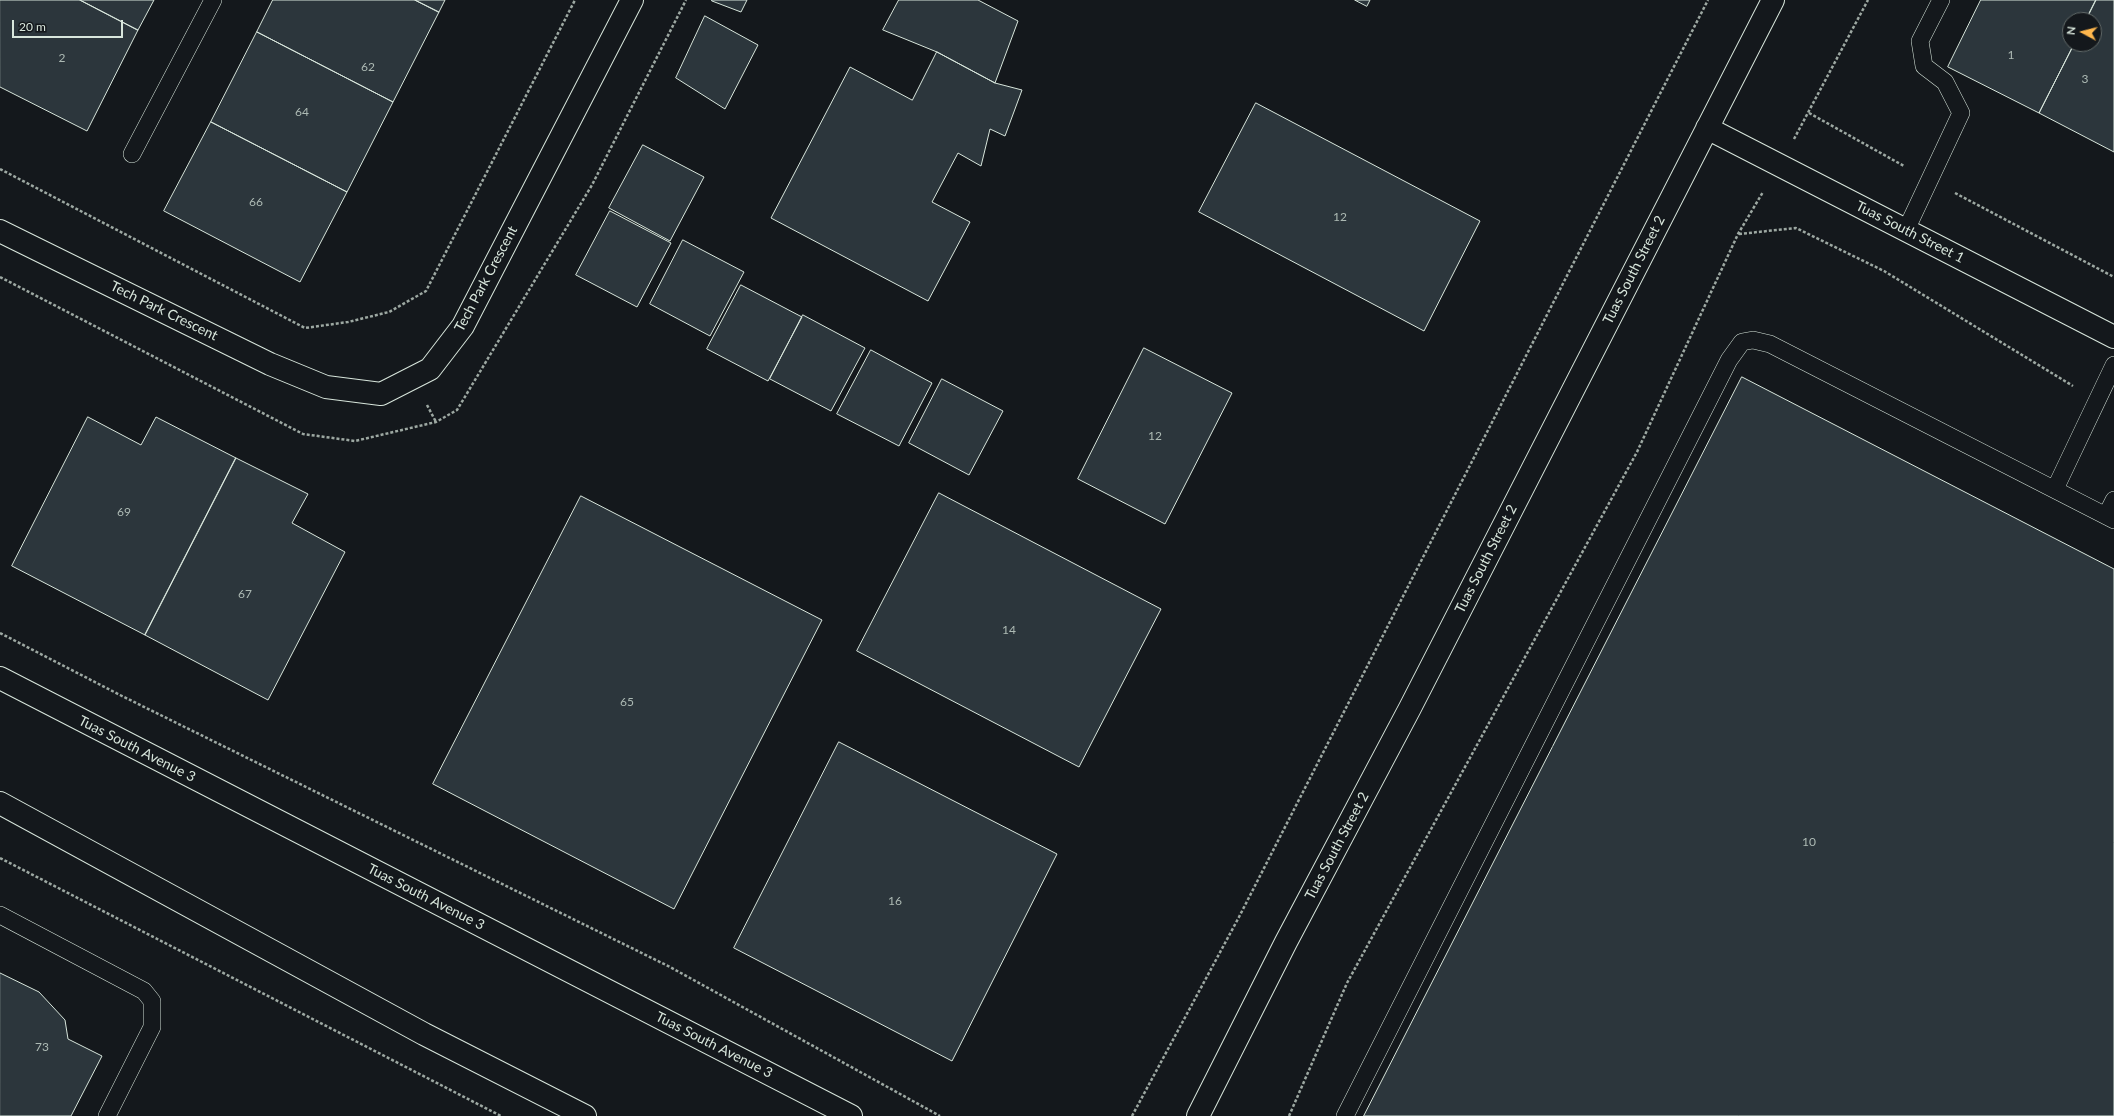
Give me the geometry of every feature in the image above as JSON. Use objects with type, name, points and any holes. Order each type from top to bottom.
[{"type":"street","name":"Tech Park Crescent","points":[[0,231],[270,364],[326,387],[381,394],[430,369],[462,326],[632,0]]},
{"type":"street","name":"Tuas South Street 2","points":[[1198,1116],[1286,942],[1410,708],[1773,0]]},
{"type":"street","name":"Tuas South Street 1","points":[[1707,128],[2114,337]]},
{"type":"street","name":"Tuas South Avenue 3","points":[[0,678],[851,1116]]},
{"type":"street","points":[[0,803],[424,1034],[585,1116]]},
{"type":"lane","points":[[132,154],[213,0]]},
{"type":"lane","points":[[1906,230],[1961,113],[1944,82],[1924,66],[1920,41],[1941,0]]},
{"type":"lane","points":[[1345,1116],[1725,367],[1742,342],[1753,340],[1770,344],[2110,518],[2114,500]]},
{"type":"lane","points":[[2055,489],[2114,365]]},
{"type":"lane","points":[[0,915],[144,991],[152,1001],[152,1027],[107,1116]]},
{"type":"path","points":[[0,169],[305,328],[348,322],[388,312],[426,291],[575,0]]},
{"type":"path","points":[[0,277],[303,434],[355,441],[436,422],[457,410],[592,185],[686,0]]},
{"type":"path","points":[[1132,1116],[1239,916],[1708,0]]},
{"type":"path","points":[[1289,1116],[1347,984],[1637,452],[1738,234],[1808,113],[1868,0]]},
{"type":"path","points":[[1808,113],[1930,180],[2114,277]]},
{"type":"path","points":[[1738,234],[1796,228],[1822,239],[1884,271],[2097,400]]},
{"type":"path","points":[[0,633],[127,699],[670,967],[940,1116]]},
{"type":"path","points":[[0,858],[501,1116]]},
{"type":"building","points":[[0,0],[80,0],[138,30],[87,131],[0,87]]},
{"type":"building","points":[[80,0],[154,0],[138,30]]},
{"type":"building","points":[[273,0],[415,0],[439,12],[393,102],[257,32]]},
{"type":"building","points":[[415,0],[445,0],[439,12]]},
{"type":"building","points":[[712,0],[747,0],[741,12]]},
{"type":"building","points":[[899,0],[978,0],[1018,21],[995,83],[937,52],[883,30]]},
{"type":"building","points":[[1355,0],[1370,0],[1367,6]]},
{"type":"building","points":[[1981,0],[2096,0],[2090,12],[2062,12],[2062,52],[2070,52],[2039,113],[1948,67]]},
{"type":"building","points":[[2096,0],[2114,0],[2114,152],[2039,113],[2070,52],[2102,52],[2102,12],[2090,12]]},
{"type":"building","points":[[705,16],[758,45],[725,109],[676,78]]},
{"type":"building","points":[[257,32],[393,102],[347,192],[211,122]]},
{"type":"building","points":[[937,52],[995,83],[1022,90],[1005,136],[990,129],[981,166],[958,153],[932,202],[970,222],[928,301],[771,218],[850,67],[912,100]]},
{"type":"building","points":[[1256,103],[1480,221],[1424,331],[1199,212]]},
{"type":"building","points":[[211,122],[347,192],[300,282],[164,211]]},
{"type":"building","points":[[643,145],[704,177],[670,241],[609,208]]},
{"type":"building","points":[[610,211],[671,243],[637,307],[576,275]]},
{"type":"building","points":[[683,240],[744,272],[710,336],[650,304]]},
{"type":"building","points":[[741,285],[802,317],[768,381],[707,349]]},
{"type":"building","points":[[803,315],[865,348],[831,411],[770,379]]},
{"type":"building","points":[[1144,348],[1232,393],[1165,524],[1078,479]]},
{"type":"building","points":[[871,350],[932,383],[899,446],[837,414]]},
{"type":"building","points":[[1742,377],[2114,569],[2114,1116],[1364,1116]]},
{"type":"building","points":[[942,379],[1003,411],[969,475],[909,443]]},
{"type":"building","points":[[88,417],[141,445],[156,417],[236,458],[145,635],[12,566]]},
{"type":"building","points":[[236,458],[308,494],[292,523],[345,552],[268,700],[145,635]]},
{"type":"building","points":[[939,493],[1161,609],[1079,767],[857,651]]},
{"type":"building","points":[[581,496],[822,620],[674,909],[433,784]]},
{"type":"building","points":[[839,742],[1057,854],[952,1061],[734,948]]},
{"type":"building","points":[[0,973],[39,992],[65,1020],[68,1039],[102,1056],[71,1116],[0,1116]]}]
